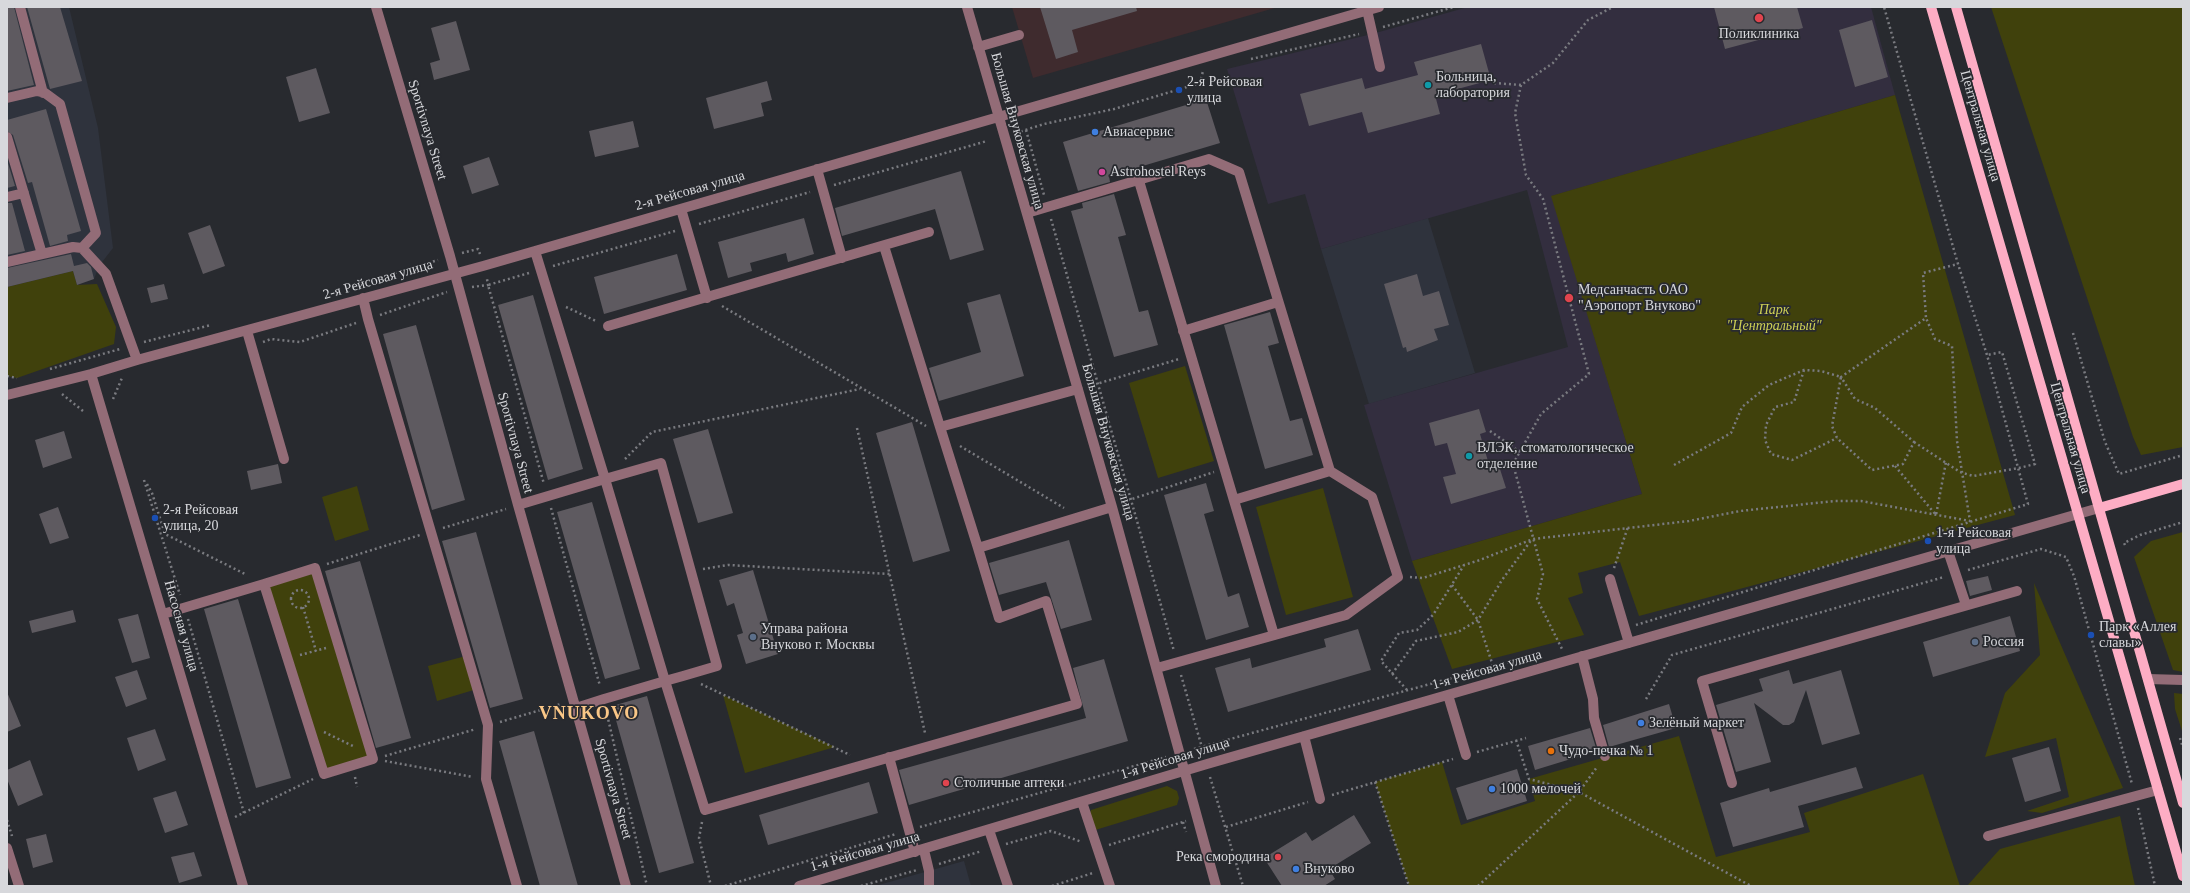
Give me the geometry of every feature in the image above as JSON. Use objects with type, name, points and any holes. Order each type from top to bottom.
[{"type":"main road","name":"Центральная улица","points":[[1931,7],[2183,876]]},
{"type":"main road","name":"Центральная улица","points":[[1956,7],[2183,803]]},
{"type":"main road","name":"1-я Рейсовая улица","points":[[2099,508],[2183,484]]},
{"type":"street","points":[[20,7],[42,93]]},
{"type":"street","name":"Sportivnaya Street","points":[[376,7],[455,273],[518,505],[626,886]]},
{"type":"street","name":"Большая Внуковская улица","points":[[967,7],[1112,507],[1216,886]]},
{"type":"street","name":"2-я Рейсовая улица","points":[[7,395],[91,374],[455,273],[1379,7]]},
{"type":"street","points":[[1367,10],[1380,67]]},
{"type":"street","points":[[978,47],[1019,35]]},
{"type":"street","points":[[7,98],[37,91],[52,97],[60,104],[96,233],[82,248]]},
{"type":"street","points":[[7,137],[9,152],[24,193],[42,254]]},
{"type":"street","points":[[1027,213],[1209,159],[1239,172],[1330,471],[1372,497],[1398,577],[1346,615],[1157,668]]},
{"type":"street","points":[[817,169],[842,258]]},
{"type":"street","points":[[1139,181],[1274,635]]},
{"type":"street","points":[[7,197],[24,193]]},
{"type":"street","points":[[681,208],[707,298]]},
{"type":"street","points":[[608,326],[929,232]]},
{"type":"street","points":[[535,250],[705,810],[1077,704],[1046,601],[999,618],[884,246]]},
{"type":"street","points":[[7,262],[73,247],[82,248],[106,274],[137,360]]},
{"type":"street","points":[[363,298],[430,532],[488,725],[486,780],[517,886]]},
{"type":"street","points":[[1183,331],[1278,302]]},
{"type":"street","points":[[247,331],[284,459]]},
{"type":"street","name":"Насосная улица","points":[[91,374],[243,886]]},
{"type":"street","points":[[940,427],[1078,389]]},
{"type":"street","points":[[518,505],[661,463],[716,666],[576,708]]},
{"type":"street","points":[[1234,500],[1330,471]]},
{"type":"street","points":[[978,548],[1112,507]]},
{"type":"street","name":"1-я Рейсовая улица","points":[[800,886],[1304,736],[2099,508]]},
{"type":"street","points":[[1948,551],[1966,605]]},
{"type":"street","points":[[163,614],[184,606],[315,568],[373,757],[324,774],[264,584]]},
{"type":"street","points":[[1610,579],[1629,643]]},
{"type":"street","points":[[1732,783],[1702,681],[2017,591]]},
{"type":"street","points":[[1582,656],[1594,699],[1594,718],[1605,756]]},
{"type":"street","points":[[2148,679],[2183,680]]},
{"type":"street","points":[[1448,695],[1466,755]]},
{"type":"street","points":[[1304,736],[1320,799]]},
{"type":"street","points":[[890,757],[909,830],[928,867],[929,886]]},
{"type":"street","points":[[1988,836],[2158,790]]},
{"type":"street","points":[[1082,802],[1099,848],[1110,886]]},
{"type":"street","points":[[989,830],[1008,886]]},
{"type":"street","points":[[7,848],[19,886]]},
{"type":"path","points":[[1249,60],[1372,30],[1454,7]]},
{"type":"path","points":[[1494,83],[1521,85],[1553,63],[1588,20],[1613,7]]},
{"type":"path","points":[[1884,7],[1958,264],[1987,355],[2028,504]]},
{"type":"path","points":[[1015,133],[1114,109],[1200,83],[1204,71]]},
{"type":"path","points":[[1521,85],[1515,113],[1526,175],[1543,199],[1589,374],[1541,414],[1512,464],[1543,574],[1537,599],[1562,648],[1566,662]]},
{"type":"path","points":[[1026,130],[1203,751]]},
{"type":"path","points":[[466,287],[488,285],[987,141]]},
{"type":"path","points":[[1398,577],[1423,578],[1464,565],[1533,539],[1688,521],[1740,511],[1835,501],[1861,501],[1970,521],[1960,472],[1952,346],[1935,339],[1926,318],[1923,273],[1958,264]]},
{"type":"path","points":[[488,285],[604,700],[647,886]]},
{"type":"path","points":[[251,345],[271,339],[300,342],[448,292]]},
{"type":"path","points":[[707,298],[1079,517]]},
{"type":"path","points":[[551,300],[608,326]]},
{"type":"path","points":[[1914,442],[1903,464],[1872,470],[1837,438],[1832,426],[1841,377],[1926,318]]},
{"type":"path","points":[[2073,333],[2105,442],[2119,474],[2183,455]]},
{"type":"path","points":[[1674,465],[1731,433],[1742,407],[1769,385],[1804,370],[1822,371],[1841,377],[1855,399],[1875,408],[1914,442],[1960,472],[1973,476],[2035,464],[2002,352],[1987,355]]},
{"type":"path","points":[[1078,389],[1190,356]]},
{"type":"path","points":[[1804,370],[1794,402],[1775,406],[1766,425],[1765,440],[1771,454],[1792,460],[1837,438]]},
{"type":"path","points":[[7,376],[17,378]]},
{"type":"path","points":[[112,401],[122,378],[130,376]]},
{"type":"path","points":[[621,463],[652,432],[861,388]]},
{"type":"path","points":[[60,393],[83,411]]},
{"type":"path","points":[[857,428],[928,746]]},
{"type":"path","points":[[1490,431],[1520,452]]},
{"type":"path","points":[[1936,515],[1946,462]]},
{"type":"path","points":[[1895,466],[1936,515]]},
{"type":"path","points":[[1112,507],[1131,498],[1205,475]]},
{"type":"path","points":[[244,813],[184,606],[144,480],[152,493],[165,534],[264,584]]},
{"type":"path","points":[[315,568],[518,505]]},
{"type":"path","points":[[2124,543],[2140,535],[2183,522]]},
{"type":"path","points":[[1610,579],[1628,527]]},
{"type":"path","points":[[1392,674],[1416,641],[1458,632],[1478,620],[1502,580],[1533,539]]},
{"type":"path","points":[[1646,699],[1672,655],[2041,549],[2066,557],[2074,576],[2136,796],[2155,886]]},
{"type":"path","points":[[691,572],[728,565],[890,574]]},
{"type":"path","points":[[1407,690],[1381,661],[1399,633],[1418,630],[1432,615],[1464,565]]},
{"type":"path","points":[[1452,585],[1478,620],[1493,666]]},
{"type":"path","points":[[296,590],[305,591],[308,596],[307,604],[303,607],[297,608],[291,601],[291,595],[296,590]]},
{"type":"path","points":[[303,607],[316,650]]},
{"type":"path","points":[[288,658],[338,644]]},
{"type":"path","points":[[683,676],[869,763]]},
{"type":"path","points":[[309,724],[373,757],[486,780]]},
{"type":"path","points":[[1226,827],[1526,738]]},
{"type":"path","points":[[1516,740],[1529,779],[1579,792],[1751,886]]},
{"type":"path","points":[[1478,886],[1579,792],[1605,756]]},
{"type":"path","points":[[726,886],[909,830],[1166,757]]},
{"type":"path","points":[[223,822],[324,774]]},
{"type":"path","points":[[1210,777],[1244,886]]},
{"type":"path","points":[[1375,782],[1408,886]]},
{"type":"path","points":[[705,810],[699,838],[711,886]]},
{"type":"path","points":[[861,886],[1051,831],[1099,848],[1196,817]]},
{"type":"path","points":[[1052,886],[1105,869]]},
{"type":"shaded area","points":[[7,7],[69,7],[98,128],[113,248],[99,266],[94,279],[73,271],[7,287]]},
{"type":"shaded area","points":[[1012,7],[1278,7],[1033,78]]},
{"type":"shaded area","name":"Медсанчасть ОАО \"Аэропорт Внуково\"","points":[[1468,7],[1871,7],[1895,95],[1552,196],[1642,494],[1412,561],[1364,405],[1568,347],[1527,190],[1321,249],[1305,194],[1268,204],[1227,69],[1372,34]]},
{"type":"shaded area","points":[[1428,218],[1475,373],[1369,404],[1321,249]]},
{"type":"shaded area","points":[[964,861],[971,886],[875,886]]},
{"type":"green space","points":[[1991,7],[2183,7],[2183,447],[2141,455],[2133,437]]},
{"type":"green space","name":"Парк \"Центральный\"","points":[[1895,95],[2015,515],[1639,616],[1620,562],[1578,573],[1583,593],[1568,598],[1584,635],[1452,669],[1412,561],[1642,494],[1551,196]]},
{"type":"green space","points":[[73,271],[77,285],[97,284],[116,327],[114,344],[17,378],[7,376],[7,287]]},
{"type":"green space","points":[[1185,366],[1214,461],[1158,478],[1129,383]]},
{"type":"green space","points":[[357,486],[369,530],[335,541],[322,497]]},
{"type":"green space","points":[[1323,488],[1353,597],[1286,615],[1256,507]]},
{"type":"green space","points":[[2183,532],[2183,672],[2173,670],[2134,557],[2151,541]]},
{"type":"green space","points":[[315,568],[372,755],[324,774],[264,584]]},
{"type":"green space","points":[[2034,583],[2123,788],[2042,813],[2027,811],[2069,797],[2056,738],[1985,757],[2005,693],[2040,655]]},
{"type":"green space","points":[[466,656],[477,689],[437,701],[428,666]]},
{"type":"green space","points":[[2174,693],[2183,694],[2183,734],[2175,709]]},
{"type":"green space","points":[[723,695],[835,747],[745,773]]},
{"type":"green space","points":[[1679,736],[1716,857],[1810,832],[1804,813],[1923,774],[1960,886],[1409,886],[1375,782],[1442,762],[1461,825],[1535,801],[1529,779]]},
{"type":"green space","points":[[1167,786],[1177,791],[1179,798],[1177,805],[1092,831],[1087,822],[1091,810]]},
{"type":"green space","points":[[2120,816],[2135,886],[1967,886],[2000,849]]},
{"type":"building","points":[[7,7],[14,7],[34,85],[7,91]]},
{"type":"building","points":[[27,7],[60,7],[82,81],[50,89]]},
{"type":"building","points":[[1040,7],[1136,7],[1137,11],[1072,30],[1078,52],[1056,59]]},
{"type":"building","name":"Поликлиника","points":[[1714,7],[1797,7],[1803,28],[1725,49]]},
{"type":"building","points":[[1872,20],[1888,77],[1855,87],[1839,30]]},
{"type":"building","points":[[456,21],[470,70],[434,80],[430,63],[440,60],[431,28]]},
{"type":"building","name":"Больница, лаборатория","points":[[1481,44],[1491,80],[1435,95],[1440,114],[1368,133],[1362,112],[1309,126],[1300,94],[1362,78],[1365,89],[1418,75],[1414,62]]},
{"type":"building","points":[[316,68],[330,113],[299,122],[286,77]]},
{"type":"building","points":[[767,81],[772,100],[761,103],[764,116],[714,129],[706,98]]},
{"type":"building","points":[[1206,99],[1220,143],[1109,176],[1110,182],[1078,191],[1063,142]]},
{"type":"building","points":[[46,109],[81,231],[67,235],[68,241],[50,246],[32,182],[28,183],[13,135],[7,131],[7,120]]},
{"type":"building","points":[[633,121],[639,147],[595,157],[589,131]]},
{"type":"building","points":[[489,157],[499,185],[472,194],[463,166]]},
{"type":"building","points":[[7,160],[15,186],[7,188]]},
{"type":"building","points":[[961,171],[984,250],[950,260],[935,209],[842,236],[835,208]]},
{"type":"building","points":[[1114,194],[1126,235],[1118,237],[1139,312],[1148,310],[1158,345],[1114,357],[1071,211],[1083,208],[1082,203]]},
{"type":"building","points":[[7,203],[12,203],[25,251],[7,255]]},
{"type":"building","points":[[804,218],[814,254],[788,262],[786,253],[750,263],[752,271],[728,278],[718,242]]},
{"type":"building","points":[[210,225],[225,266],[203,274],[188,233]]},
{"type":"building","points":[[71,254],[74,266],[87,263],[91,267],[94,279],[77,285],[73,271],[7,287],[7,268]]},
{"type":"building","points":[[677,254],[687,290],[604,314],[594,277]]},
{"type":"building","points":[[1417,274],[1423,296],[1439,291],[1449,325],[1434,329],[1438,340],[1407,352],[1406,347],[1403,348],[1384,284]]},
{"type":"building","points":[[164,284],[168,299],[151,303],[147,288]]},
{"type":"building","points":[[1000,294],[1024,376],[939,401],[929,368],[981,352],[967,303]]},
{"type":"building","points":[[533,295],[583,469],[548,480],[498,305]]},
{"type":"building","points":[[1270,312],[1279,343],[1268,346],[1290,421],[1302,418],[1313,455],[1265,469],[1224,325]]},
{"type":"building","points":[[416,325],[465,500],[432,510],[383,334]]},
{"type":"building","name":"ВЛЭК, стоматологическое отделение","points":[[1479,409],[1486,432],[1480,434],[1490,468],[1499,466],[1506,488],[1451,504],[1443,477],[1456,474],[1447,443],[1435,446],[1429,423]]},
{"type":"building","points":[[912,422],[950,551],[913,562],[876,433]]},
{"type":"building","points":[[708,429],[733,513],[698,523],[673,439]]},
{"type":"building","points":[[64,431],[72,458],[43,468],[35,440]]},
{"type":"building","points":[[278,464],[282,483],[251,490],[247,471]]},
{"type":"building","points":[[1206,483],[1214,511],[1204,514],[1228,597],[1239,593],[1249,627],[1206,640],[1164,495]]},
{"type":"building","points":[[592,502],[640,669],[605,679],[557,512]]},
{"type":"building","points":[[58,507],[69,538],[50,544],[39,514]]},
{"type":"building","points":[[476,532],[523,699],[490,708],[442,541]]},
{"type":"building","points":[[1069,540],[1092,620],[1061,629],[1046,582],[999,595],[989,563]]},
{"type":"building","points":[[360,561],[411,738],[376,748],[325,571]]},
{"type":"building","points":[[753,570],[778,654],[746,664],[737,635],[743,633],[734,603],[727,606],[719,580]]},
{"type":"building","points":[[1988,576],[1992,590],[1970,596],[1966,581]]},
{"type":"building","points":[[238,599],[291,778],[256,788],[204,609]]},
{"type":"building","points":[[73,610],[76,622],[32,633],[29,621]]},
{"type":"building","points":[[138,614],[150,658],[132,663],[118,619]]},
{"type":"building","points":[[2010,616],[2020,651],[1933,677],[1923,642]]},
{"type":"building","points":[[1358,629],[1371,670],[1228,712],[1215,668],[1250,658],[1252,668],[1326,647],[1324,639]]},
{"type":"building","points":[[1104,659],[1128,741],[909,805],[899,770],[1086,718],[1073,668]]},
{"type":"building","points":[[137,670],[147,699],[126,707],[115,677]]},
{"type":"building","points":[[1789,670],[1793,684],[1841,670],[1860,734],[1822,745],[1806,690],[1794,722],[1789,725],[1783,725],[1754,703],[1771,762],[1736,772],[1716,705],[1763,691],[1759,679]]},
{"type":"building","points":[[7,692],[21,726],[7,732]]},
{"type":"building","points":[[647,696],[694,863],[659,873],[612,706]]},
{"type":"building","points":[[1669,704],[1676,728],[1609,747],[1603,725]]},
{"type":"building","points":[[1590,728],[1597,751],[1535,770],[1528,746]]},
{"type":"building","points":[[155,729],[166,760],[138,771],[127,738]]},
{"type":"building","points":[[534,731],[578,886],[540,886],[499,741]]},
{"type":"building","points":[[2049,747],[2061,791],[2025,802],[2012,758]]},
{"type":"building","points":[[30,760],[43,795],[18,806],[7,779],[7,770]]},
{"type":"building","points":[[1856,767],[1863,788],[1798,806],[1804,827],[1733,847],[1720,803],[1769,788],[1770,792]]},
{"type":"building","points":[[1517,769],[1527,801],[1467,820],[1456,788]]},
{"type":"building","points":[[869,782],[878,813],[768,845],[759,815]]},
{"type":"building","points":[[176,791],[188,825],[165,833],[153,798]]},
{"type":"building","points":[[1354,815],[1371,843],[1329,869],[1335,879],[1324,886],[1282,886],[1264,858],[1306,832],[1312,841]]},
{"type":"building","points":[[46,834],[53,862],[33,868],[26,839]]},
{"type":"building","points":[[194,852],[202,876],[179,883],[171,857]]},
{"type":"place","name":"Поликлиника","points":[[1759,18]]},
{"type":"place","name":"Больница, лаборатория","points":[[1428,85]]},
{"type":"place","name":"2-я Рейсовая улица","points":[[1179,90]]},
{"type":"place","name":"Авиасервис","points":[[1095,132]]},
{"type":"place","name":"Astrohostel Reys","points":[[1102,172]]},
{"type":"place","name":"Медсанчасть ОАО \"Аэропорт Внуково\"","points":[[1569,298]]},
{"type":"place","name":"ВЛЭК, стоматологическое отделение","points":[[1469,456]]},
{"type":"place","name":"2-я Рейсовая улица, 20","points":[[155,518]]},
{"type":"place","name":"1-я Рейсовая улица","points":[[1928,541]]},
{"type":"place","name":"Парк «Аллея славы»","points":[[2091,635]]},
{"type":"place","name":"Управа района Внуково г. Москвы","points":[[753,637]]},
{"type":"place","name":"Россия","points":[[1975,642]]},
{"type":"place","name":"Зелёный маркет","points":[[1641,723]]},
{"type":"place","name":"Чудо-печка № 1","points":[[1551,751]]},
{"type":"place","name":"Столичные аптеки","points":[[946,783]]},
{"type":"place","name":"1000 мелочей","points":[[1492,789]]},
{"type":"place","name":"Река смородина","points":[[1278,857]]},
{"type":"place","name":"Внуково","points":[[1296,869]]},
{"type":"district","name":"VNUKOVO","points":[[589,714]]}]
